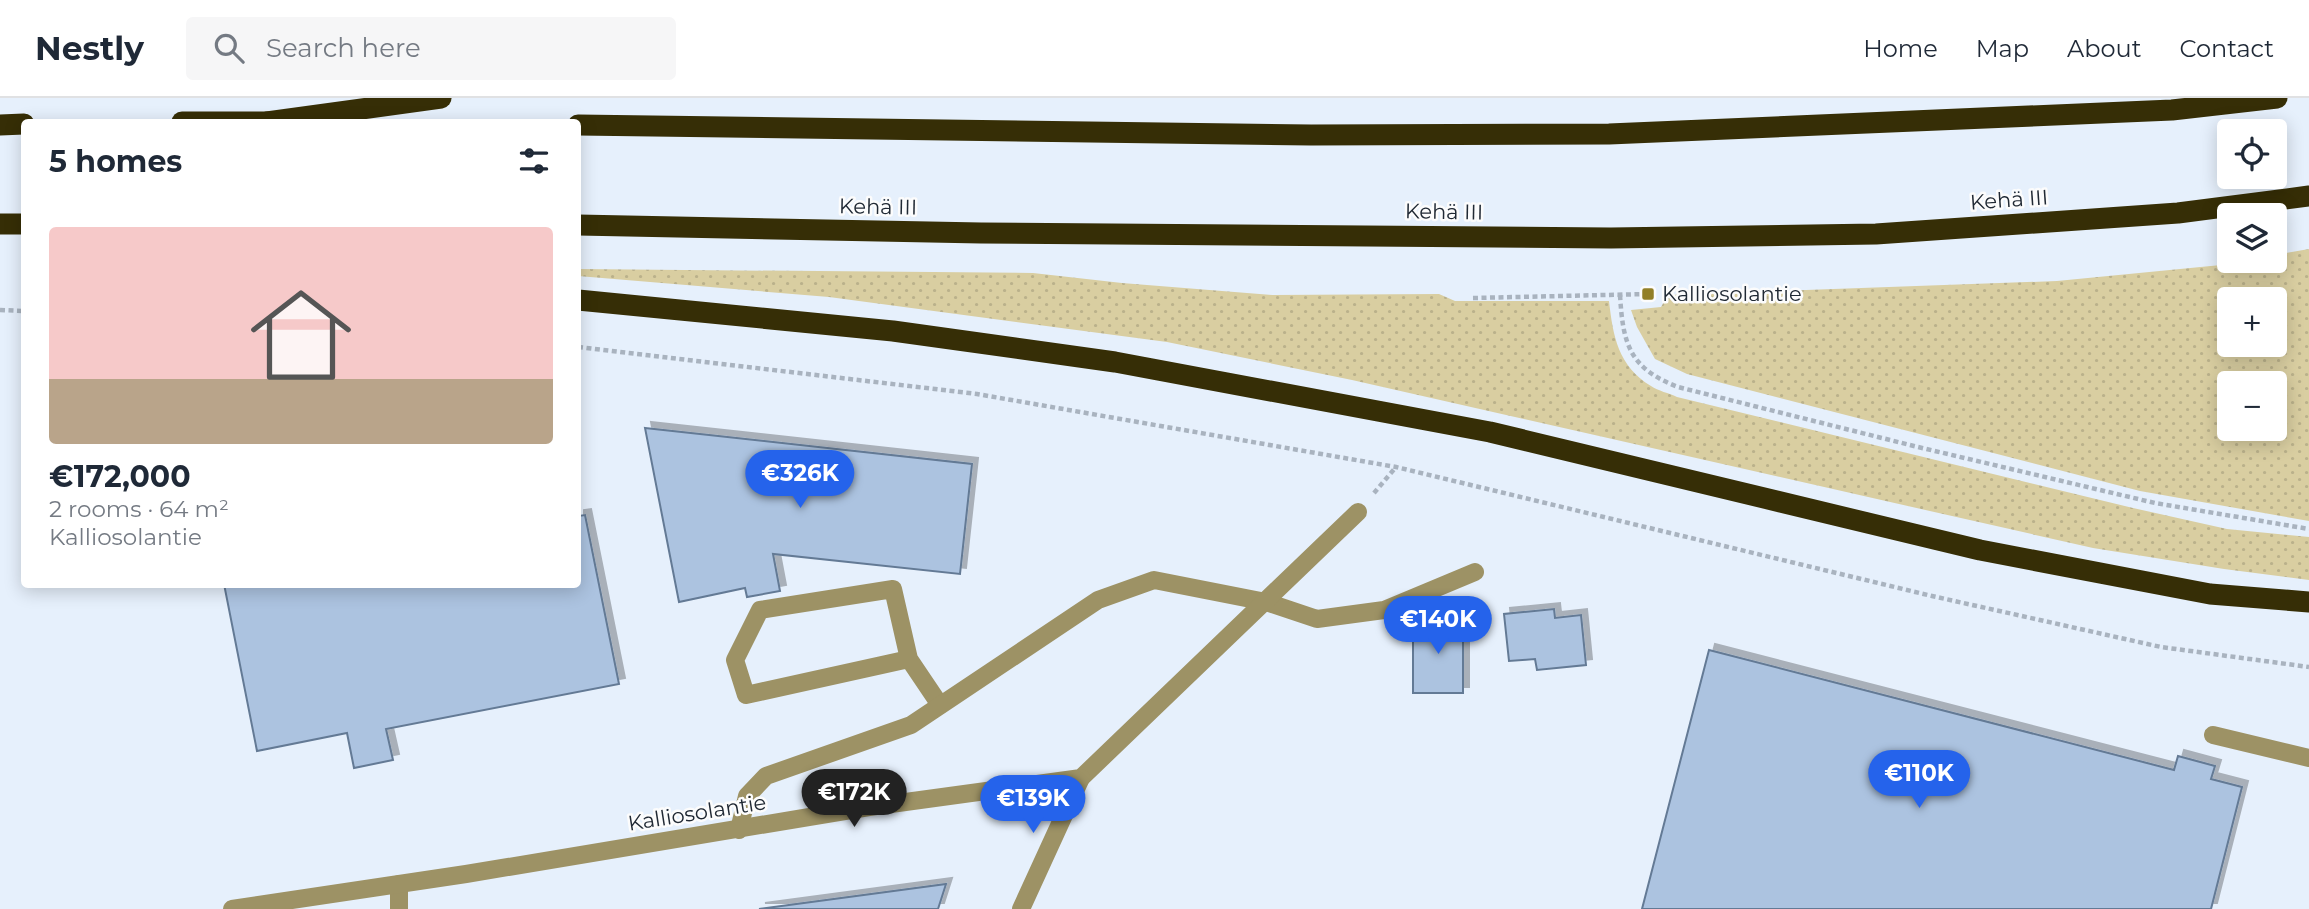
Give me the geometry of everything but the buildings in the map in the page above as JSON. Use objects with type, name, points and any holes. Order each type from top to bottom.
[{"type":"highway","points":[[282,119],[441,98]]},
{"type":"highway","points":[[581,125],[1311,135],[1609,134],[2172,110],[2277,98]]},
{"type":"highway","points":[[0,125],[21,124]]},
{"type":"highway","name":"Kehä III","points":[[581,225],[994,233],[1611,238],[1862,234],[2178,213],[2309,196]]},
{"type":"highway","points":[[0,224],[21,224]]},
{"type":"highway","points":[[581,300],[894,331],[1115,362],[1490,432],[1980,550],[2210,594],[2309,602]]},
{"type":"street","points":[[1021,909],[1081,778],[1358,512]]},
{"type":"street","points":[[739,830],[747,796],[766,776],[911,725],[1097,600],[1154,580],[1266,602],[1317,619],[1384,610],[1475,572]]},
{"type":"street","points":[[909,659],[746,695],[735,660],[760,610],[893,589],[909,659],[940,705]]},
{"type":"street","points":[[2213,735],[2309,758]]},
{"type":"street","name":"Kalliosolantie","points":[[232,909],[739,830],[869,807],[1081,778]]},
{"type":"street","points":[[399,884],[399,909]]},
{"type":"path","points":[[1473,298],[1648,294]]},
{"type":"path","points":[[1620,295],[1626,343],[1633,356],[1658,379],[1678,387],[2155,503],[2309,529]]},
{"type":"path","points":[[0,310],[21,312]]},
{"type":"path","points":[[581,347],[977,394],[1396,467],[1932,596],[2161,647],[2309,667]]},
{"type":"shaded area","points":[[2309,249],[2309,521],[2140,491],[1687,374],[1655,359],[1631,310],[1661,307],[1668,295],[2057,281],[2217,265],[2217,273],[2287,273],[2287,253]]},
{"type":"shaded area","points":[[581,269],[1033,273],[1272,295],[1439,294],[1455,301],[1609,301],[1615,338],[1624,360],[1640,378],[1660,391],[2133,508],[2227,529],[2309,537],[2309,580],[2093,548],[1352,380],[1167,342],[829,297],[581,276]]},
{"type":"place","name":"Kalliosolantie","points":[[1648,294]]}]
